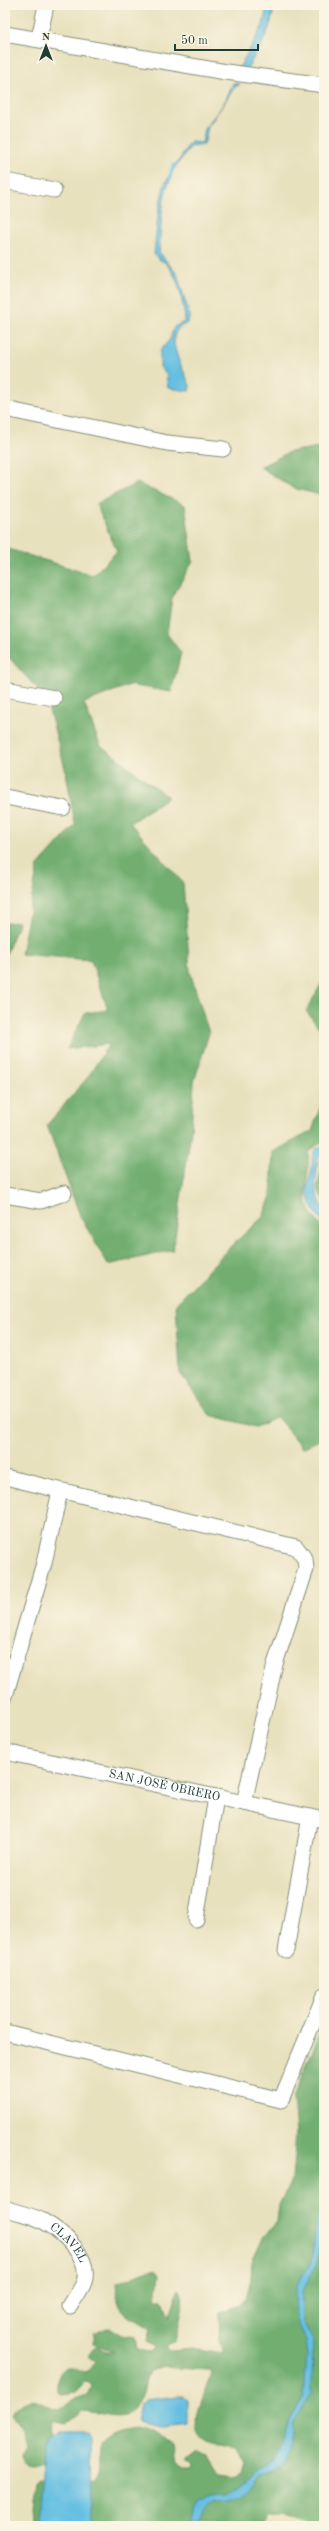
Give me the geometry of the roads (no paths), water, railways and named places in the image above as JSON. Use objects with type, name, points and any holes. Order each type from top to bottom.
[{"type":"street","points":[[40,39],[46,5]]},
{"type":"street","points":[[5,34],[226,72],[324,85]]},
{"type":"street","points":[[5,181],[54,190]]},
{"type":"street","points":[[5,409],[167,443],[223,449]]},
{"type":"street","points":[[5,689],[54,698]]},
{"type":"street","points":[[5,797],[63,808]]},
{"type":"street","points":[[5,1195],[41,1201],[64,1192]]},
{"type":"street","points":[[5,1478],[296,1547],[305,1559],[306,1569],[275,1664],[244,1803]]},
{"type":"street","points":[[5,1696],[44,1563],[60,1491]]},
{"type":"street","name":"SAN JOSÉ OBRERO","points":[[6,1756],[317,1818]]},
{"type":"street","points":[[196,1919],[216,1797]]},
{"type":"street","points":[[286,1950],[317,1818]]},
{"type":"street","points":[[5,2032],[281,2100],[324,1996]]},
{"type":"street","name":"CLAVEL","points":[[5,2208],[43,2221],[63,2235],[78,2253],[85,2266],[84,2282],[70,2306]]},
{"type":"water","points":[[267,5],[274,5],[271,23],[260,47],[245,71],[239,68],[263,25]]},
{"type":"water","points":[[233,83],[240,84],[234,88],[225,101]]},
{"type":"water","points":[[220,109],[208,127],[204,145],[191,146],[174,169],[171,168],[180,159],[191,142],[202,143],[205,128]]},
{"type":"water","points":[[170,176],[172,177],[168,183],[164,202],[159,252],[177,274],[190,316],[188,322],[178,329],[174,341],[175,349],[190,386],[189,391],[168,388],[166,374],[160,367],[160,351],[170,339],[174,327],[184,322],[185,317],[180,290],[175,277],[166,264],[154,254],[163,190],[166,181]]},
{"type":"water","points":[[324,1146],[324,1153],[318,1158],[315,1188],[324,1211],[324,1224],[313,1208],[307,1191],[314,1152],[319,1147]]},
{"type":"water","points":[[324,2178],[323,2227],[317,2263],[302,2293],[302,2319],[313,2341],[312,2393],[293,2424],[293,2432],[285,2459],[279,2464],[257,2473],[243,2497],[228,2503],[210,2505],[205,2509],[199,2526],[190,2526],[193,2510],[197,2504],[210,2498],[226,2497],[241,2485],[258,2465],[273,2458],[283,2441],[287,2426],[304,2395],[307,2356],[305,2341],[296,2320],[295,2296],[298,2283],[311,2262]]},
{"type":"water","points":[[183,2396],[188,2399],[188,2425],[165,2428],[137,2422],[141,2404],[146,2400]]},
{"type":"water","points":[[59,2431],[87,2431],[90,2437],[91,2526],[42,2526],[39,2521],[46,2441],[49,2436]]},
{"type":"waterway","points":[[169,179],[174,165]]}]
